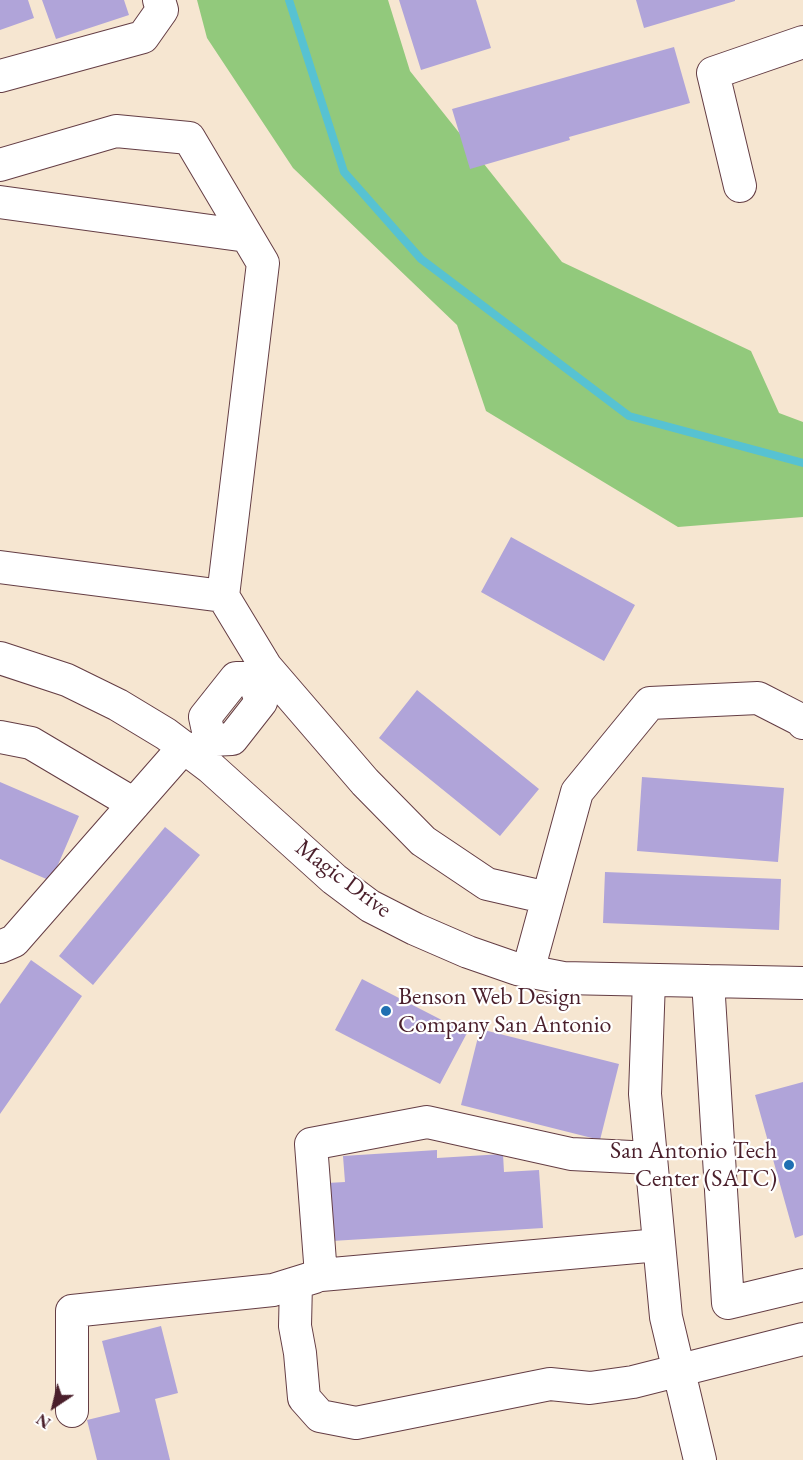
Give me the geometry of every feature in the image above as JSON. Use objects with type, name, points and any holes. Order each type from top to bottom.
[{"type":"street","points":[[0,76],[143,37],[162,10],[159,0]]},
{"type":"street","points":[[740,186],[713,74],[803,42]]},
{"type":"street","points":[[0,165],[116,131],[189,138],[263,262],[223,596],[260,673],[423,841],[487,884],[548,898]]},
{"type":"street","points":[[0,202],[247,236]]},
{"type":"street","points":[[0,567],[223,596]]},
{"type":"street","name":"Magic Drive","points":[[0,658],[67,680],[108,700],[166,734],[197,748],[334,879],[370,906],[468,952],[528,971],[563,978],[803,982]]},
{"type":"street","points":[[0,947],[14,941],[134,804],[197,748],[205,717],[236,678],[260,673]]},
{"type":"street","points":[[528,971],[578,792],[650,703],[758,698],[803,723]]},
{"type":"street","points":[[0,737],[31,743],[134,804]]},
{"type":"street","points":[[649,980],[645,1094],[666,1317],[700,1460]]},
{"type":"street","points":[[708,981],[728,1303],[803,1285]]},
{"type":"street","points":[[651,1158],[571,1154],[427,1122],[311,1144],[309,1279],[295,1326],[304,1398],[320,1416],[356,1422],[550,1384],[590,1388],[633,1382],[803,1339]]},
{"type":"street","points":[[72,1411],[72,1311],[273,1290],[309,1279],[659,1245]]},
{"type":"green space","points":[[197,0],[388,0],[410,71],[562,262],[751,351],[779,413],[803,422],[803,517],[678,527],[486,411],[457,325],[293,168],[207,38]]},
{"type":"building","points":[[0,0],[28,0],[34,18],[0,30]]},
{"type":"building","points":[[42,0],[124,0],[129,15],[56,39]]},
{"type":"building","points":[[399,0],[476,0],[491,48],[421,70]]},
{"type":"building","points":[[636,0],[735,0],[735,1],[644,28]]},
{"type":"building","points":[[674,47],[690,103],[569,137],[570,140],[470,169],[452,109]]},
{"type":"building","points":[[511,537],[635,605],[604,661],[481,592]]},
{"type":"building","points":[[417,690],[539,789],[500,836],[379,738]]},
{"type":"building","points":[[642,777],[784,788],[778,862],[637,851]]},
{"type":"building","points":[[0,782],[79,816],[51,881],[0,859]]},
{"type":"building","points":[[165,827],[200,855],[93,985],[59,956]]},
{"type":"building","points":[[605,872],[781,879],[779,930],[603,923]]},
{"type":"building","points":[[31,960],[82,996],[0,1114],[0,1004]]},
{"type":"building","points":[[362,979],[467,1033],[440,1084],[335,1030]]},
{"type":"building","points":[[480,1029],[619,1064],[600,1140],[461,1105]]},
{"type":"building","name":"San Antonio Tech Center (SATC)","points":[[803,1082],[803,1235],[795,1238],[755,1095]]},
{"type":"building","points":[[437,1150],[437,1158],[503,1154],[504,1172],[539,1170],[543,1228],[332,1241],[327,1183],[345,1182],[343,1156]]},
{"type":"building","points":[[161,1326],[178,1393],[155,1399],[170,1460],[97,1460],[87,1420],[120,1412],[102,1341]]},
{"type":"waterway","points":[[289,0],[344,172],[421,259],[629,416],[803,463]]},
{"type":"place","name":"Benson Web Design Company San Antonio","points":[[386,1011]]},
{"type":"place","name":"San Antonio Tech Center (SATC)","points":[[789,1165]]}]
